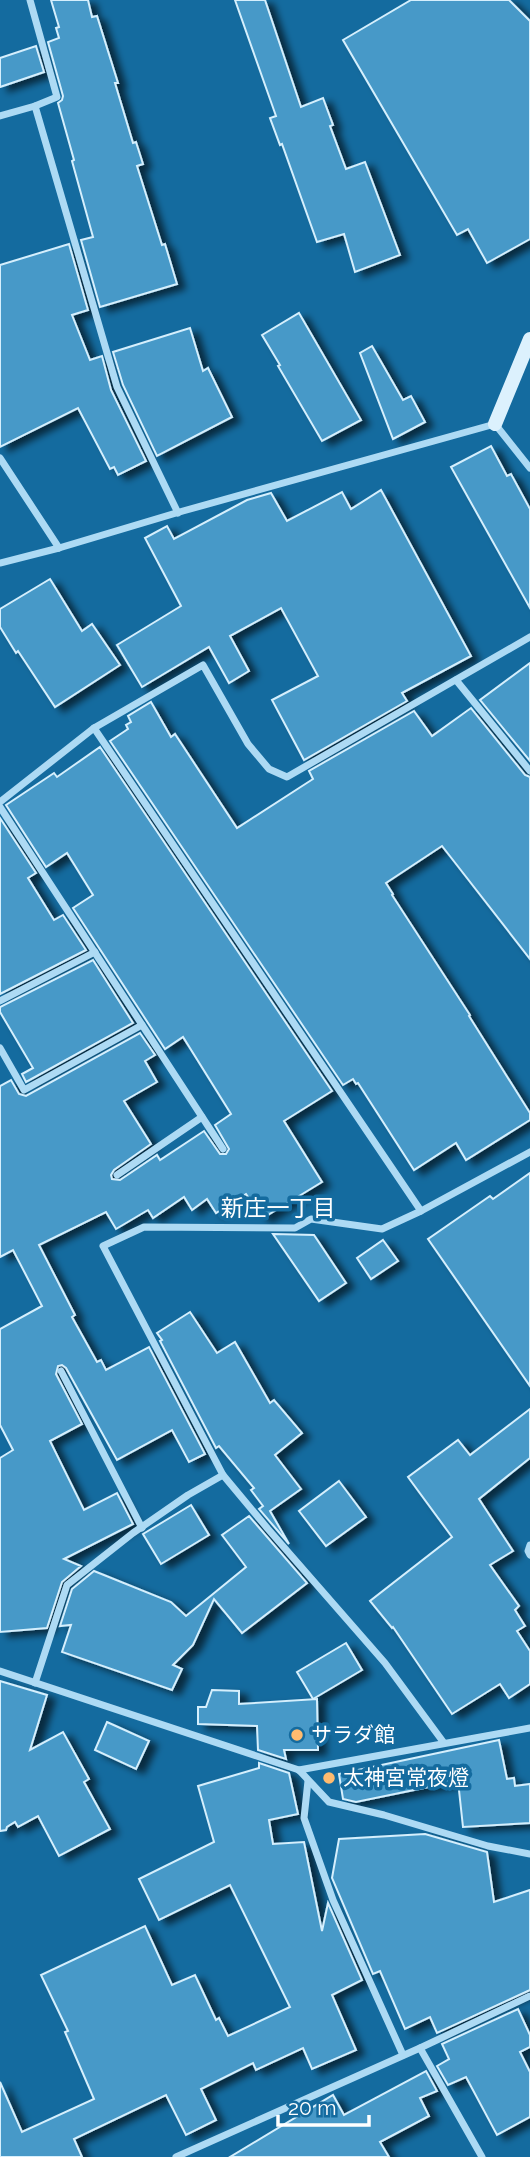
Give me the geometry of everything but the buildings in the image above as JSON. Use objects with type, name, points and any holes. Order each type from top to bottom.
[{"type":"street","points":[[0,116],[57,97],[30,0]]},
{"type":"street","points":[[35,106],[117,387],[178,513]]},
{"type":"street","points":[[495,424],[530,339]]},
{"type":"street","points":[[0,563],[495,424]]},
{"type":"street","points":[[495,424],[530,468]]},
{"type":"street","points":[[0,458],[59,548]]},
{"type":"street","points":[[223,1149],[0,805],[94,728],[203,665],[248,744],[269,769],[287,777],[530,637]]},
{"type":"street","points":[[456,680],[530,771]]},
{"type":"street","points":[[94,728],[421,1211]]},
{"type":"street","points":[[0,1001],[95,952]]},
{"type":"street","points":[[0,1048],[24,1090],[142,1025]]},
{"type":"street","points":[[117,1175],[202,1117]]},
{"type":"street","points":[[444,1743],[385,1663],[223,1475],[103,1246],[144,1227],[295,1228],[311,1219],[382,1229],[530,1152]]},
{"type":"street","points":[[61,1371],[142,1528]]},
{"type":"street","points":[[35,1683],[68,1585],[188,1495],[223,1475]]},
{"type":"street","points":[[530,1545],[530,1555]]},
{"type":"street","points":[[0,1671],[299,1770],[530,1728]]},
{"type":"street","points":[[299,1770],[329,1802],[384,1815],[488,1846],[530,1854]]},
{"type":"street","points":[[308,1781],[304,1818],[333,1900],[403,2055]]},
{"type":"street","points":[[176,2157],[530,1996]]},
{"type":"street","points":[[420,2048],[482,2157]]},
{"type":"place","name":"サラダ館","points":[[297,1735]]},
{"type":"place","name":"太神宮常夜燈","points":[[329,1778]]},
{"type":"district","name":"新庄一丁目","points":[[278,1208]]}]
